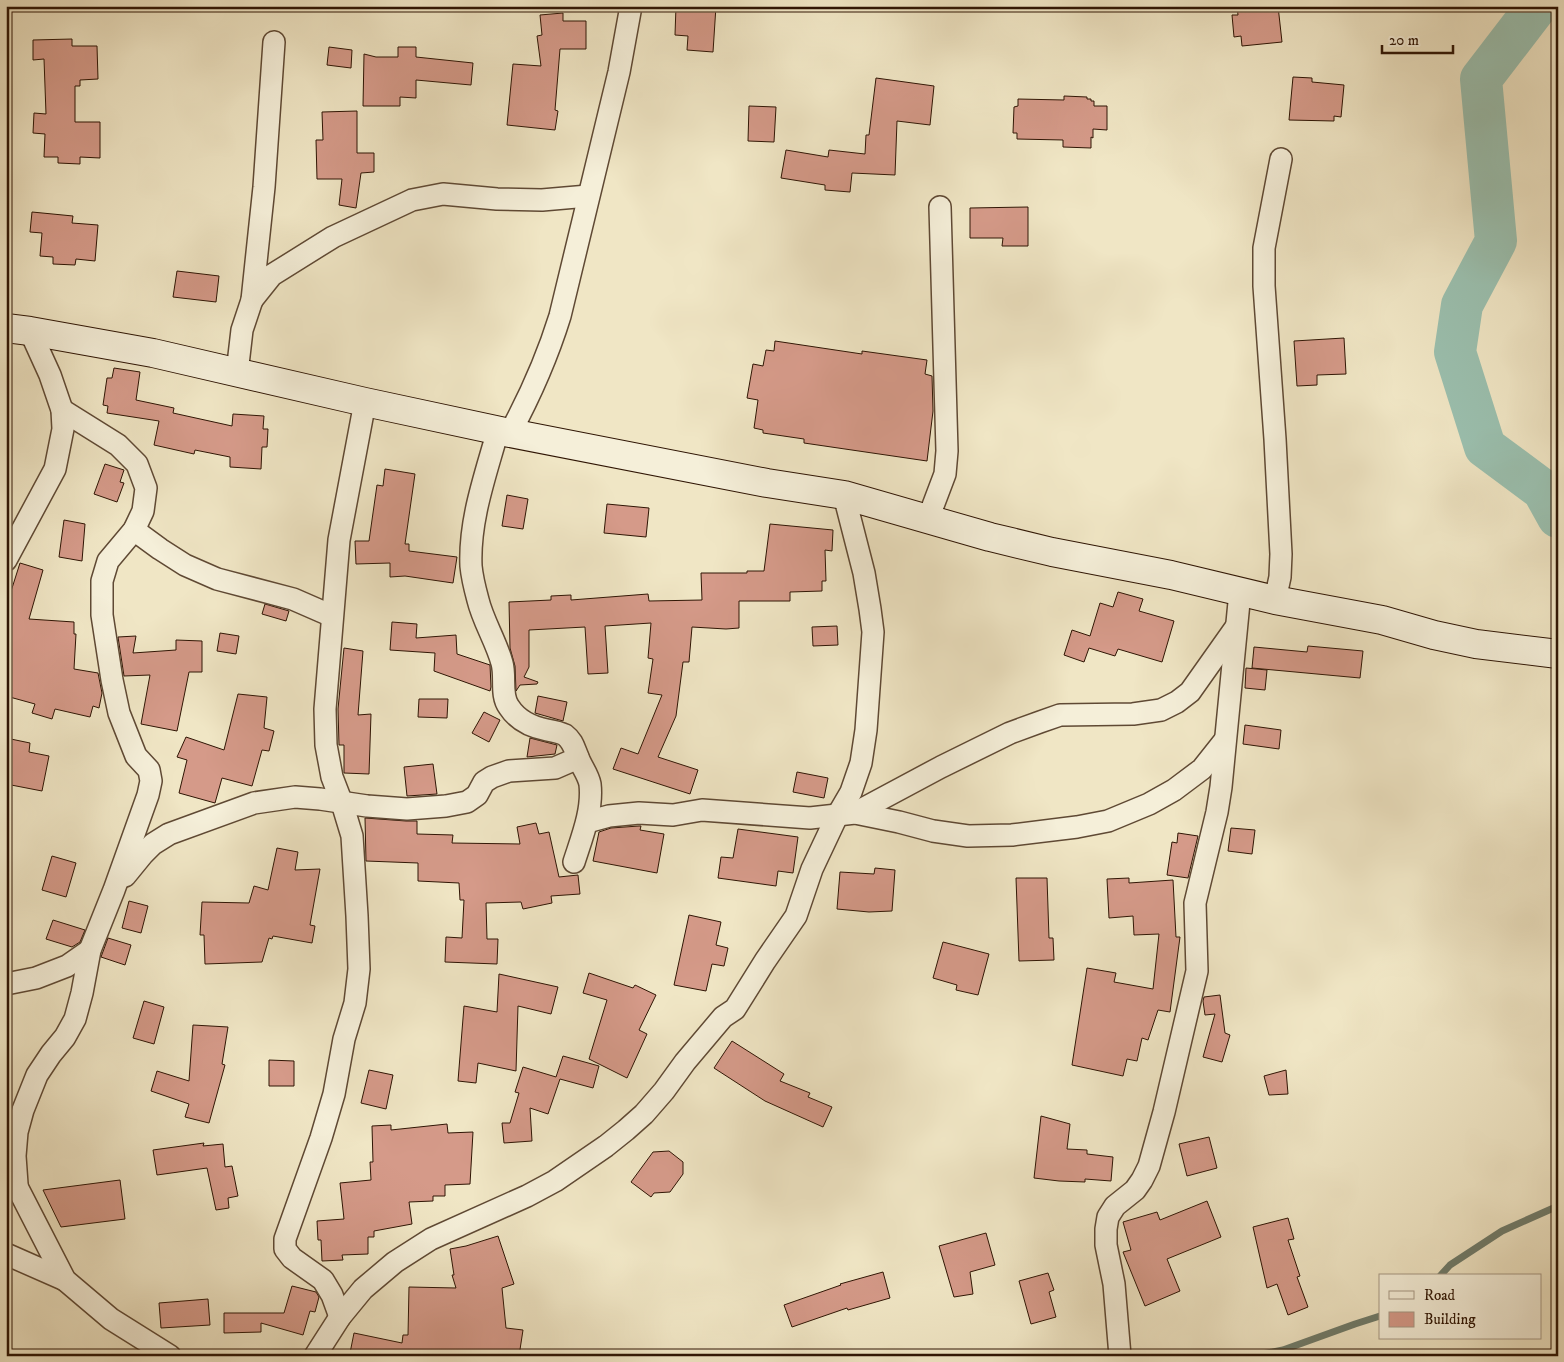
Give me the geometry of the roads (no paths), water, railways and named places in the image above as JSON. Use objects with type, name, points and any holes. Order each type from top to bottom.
[{"type":"street","points":[[574,862],[586,822],[590,799],[590,783],[578,758],[574,744],[565,735],[555,731],[536,728],[518,719],[507,705],[503,666],[497,646],[478,602],[472,568],[471,541],[478,500],[504,431],[531,395],[550,348],[568,285],[588,196],[620,72],[631,6]]},
{"type":"street","points":[[237,372],[242,330],[252,300],[264,187],[274,42]]},
{"type":"street","points":[[1275,600],[1280,577],[1281,554],[1264,286],[1264,248],[1281,159]]},
{"type":"street","points":[[252,300],[272,275],[333,237],[412,200],[444,194],[542,200],[588,196]]},
{"type":"street","points":[[928,518],[944,474],[947,452],[940,207]]},
{"type":"street","points":[[18,329],[153,354],[504,431],[844,495],[1026,546],[1171,575],[1275,600],[1382,620],[1434,635],[1476,644],[1558,654]]},
{"type":"street","points":[[6,560],[55,469],[63,428],[62,410],[50,375],[18,329]]},
{"type":"street","points":[[340,1317],[332,1295],[323,1280],[292,1258],[285,1249],[285,1239],[321,1138],[334,1094],[344,1039],[356,1003],[358,969],[352,836],[332,777],[326,745],[325,709],[339,540],[365,402]]},
{"type":"street","points":[[62,410],[118,445],[137,464],[146,488],[143,511],[134,530],[108,561],[102,581],[102,615],[112,680],[120,712],[136,756],[150,770],[151,780],[148,795],[114,890],[90,950],[75,1019],[37,1075],[23,1110],[17,1132],[12,1176],[65,1280]]},
{"type":"street","points":[[315,1356],[340,1317],[363,1289],[395,1262],[431,1239],[527,1196],[555,1181],[606,1146],[644,1114],[723,1018],[735,1009],[796,916],[812,869],[846,814],[861,763],[866,730],[872,640],[870,608],[864,573],[844,495]]},
{"type":"street","points":[[134,530],[185,564],[217,579],[293,599],[332,616]]},
{"type":"street","points":[[1120,1356],[1114,1284],[1106,1244],[1106,1229],[1108,1217],[1115,1206],[1135,1190],[1149,1166],[1197,971],[1195,903],[1217,812],[1221,787],[1224,740],[1240,592]]},
{"type":"street","points":[[846,814],[1010,733],[1060,715],[1134,714],[1161,710],[1177,702],[1190,692],[1237,625]]},
{"type":"street","points":[[586,822],[609,816],[639,813],[673,815],[702,810],[810,818],[846,814],[968,836],[1012,835],[1077,827],[1108,821],[1149,804],[1174,790],[1202,769],[1224,740]]},
{"type":"street","points":[[114,890],[143,854],[153,844],[169,834],[254,803],[295,797],[407,809],[446,806],[467,802],[477,795],[484,782],[492,776],[509,771],[555,768],[578,758]]},
{"type":"street","points":[[6,984],[36,978],[67,966],[90,950]]},
{"type":"street","points":[[6,1254],[65,1280],[111,1318],[170,1356]]},
{"type":"waterway","points":[[1537,6],[1481,79],[1496,241],[1462,305],[1455,352],[1485,447],[1543,490],[1558,517]]},
{"type":"waterway","points":[[1442,1274],[1450,1265],[1502,1231],[1558,1206]]},
{"type":"waterway","points":[[1252,1356],[1283,1350],[1379,1316]]}]
